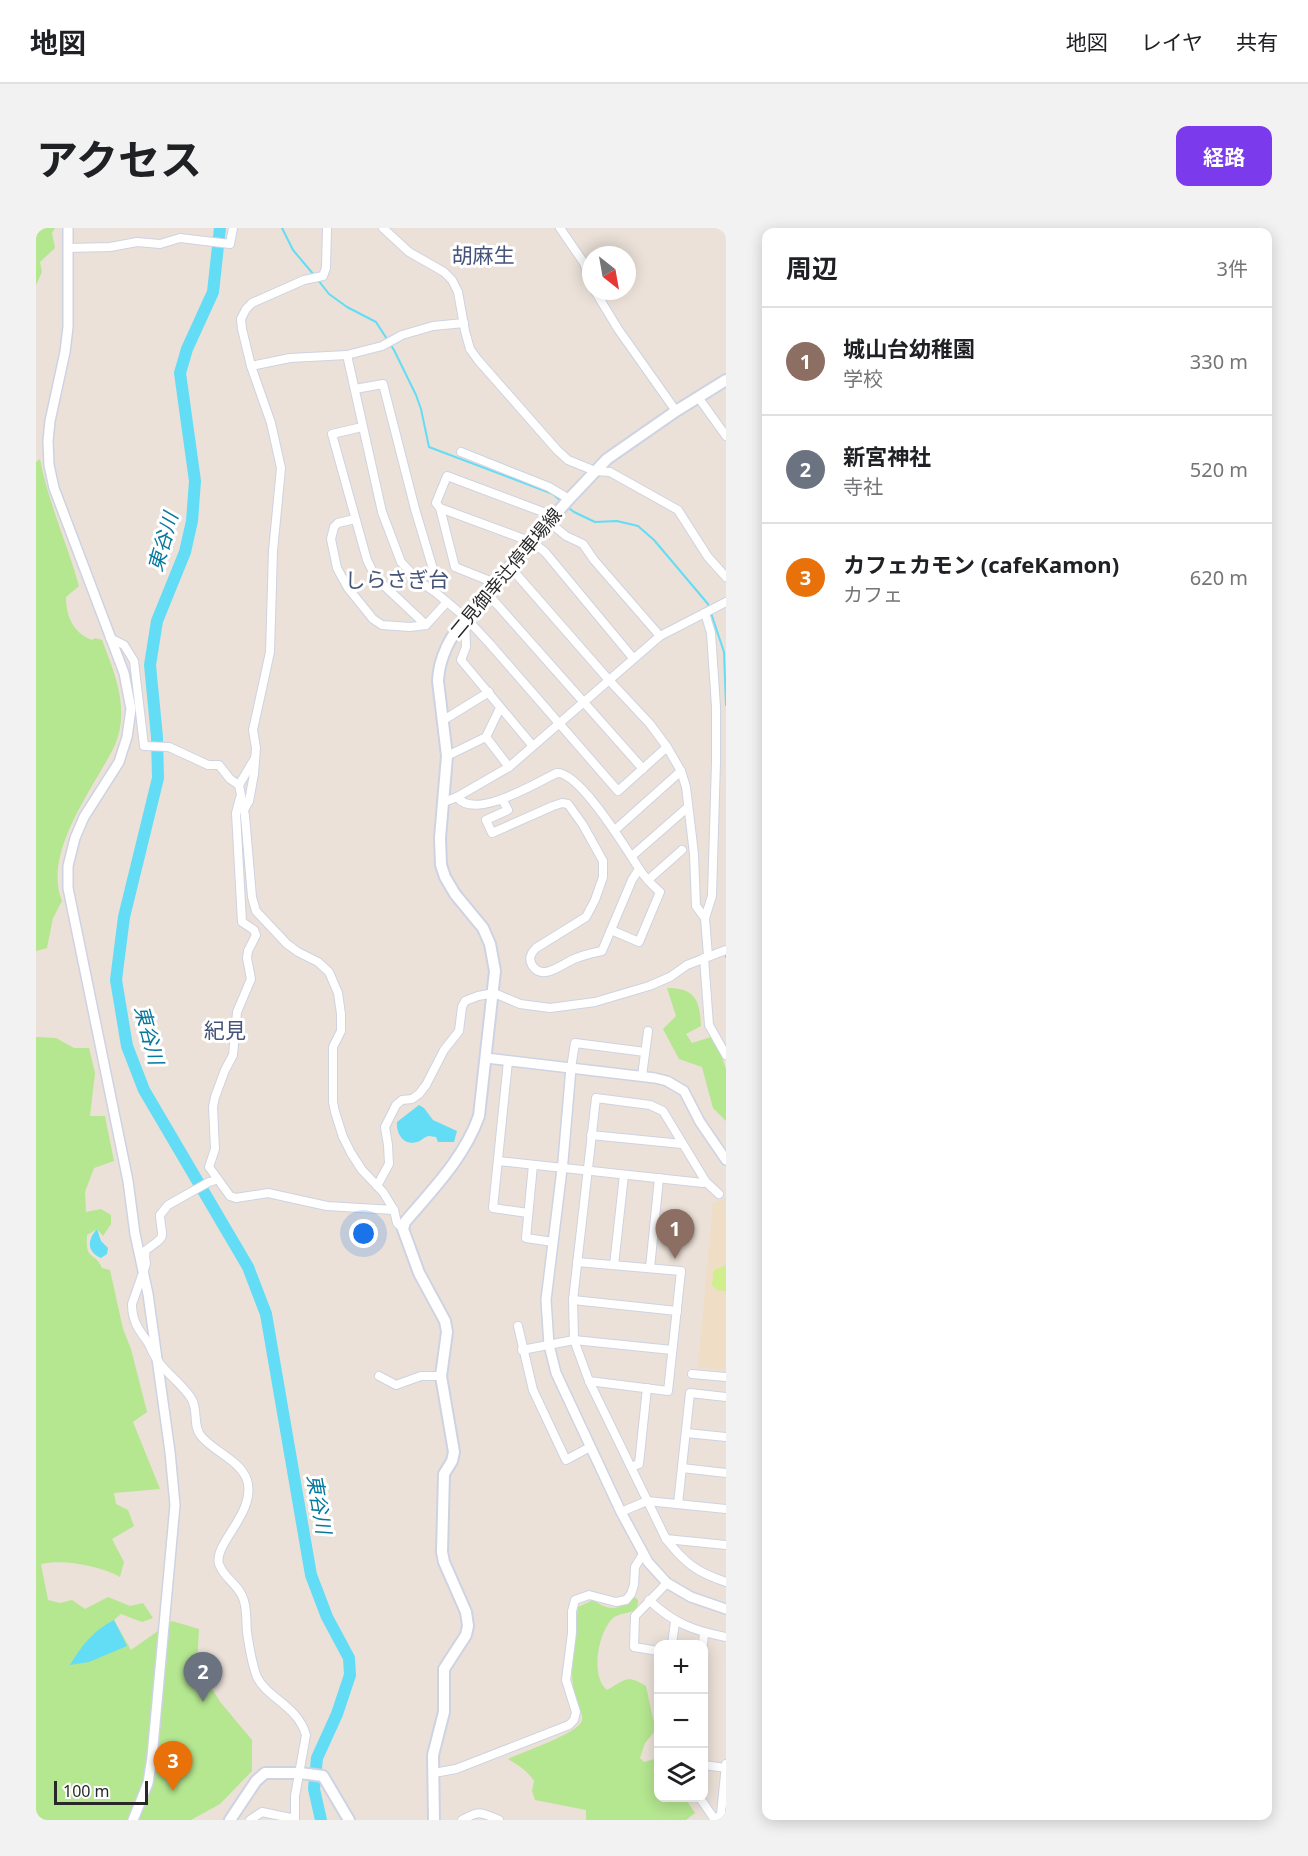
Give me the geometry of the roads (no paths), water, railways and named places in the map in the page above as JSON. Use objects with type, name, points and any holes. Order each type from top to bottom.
[{"type":"main road","name":"二見御幸辻停車場線","points":[[403,1228],[405,1222],[452,1165],[471,1137],[478,1116],[494,993],[495,971],[490,944],[483,928],[455,894],[441,865],[440,837],[447,756],[438,669],[448,641],[465,617],[595,471],[675,411],[726,380]]},
{"type":"main road","points":[[403,1228],[419,1273],[445,1321],[447,1332],[441,1376],[454,1452],[452,1461],[444,1474],[442,1552],[444,1562],[466,1612],[468,1626],[466,1635],[444,1669],[444,1712],[435,1744],[434,1820]]},
{"type":"main road","points":[[230,1820],[256,1781],[265,1773],[300,1773],[323,1776],[349,1820]]},
{"type":"street","points":[[68,228],[68,327],[50,421],[49,465],[54,488],[128,686],[131,709],[127,737],[119,762],[84,817],[75,838],[68,866],[68,888],[126,1170],[157,1361],[175,1505],[153,1757],[148,1783],[133,1820]]},
{"type":"street","points":[[68,248],[110,247],[137,242],[160,244],[180,238],[229,243],[233,228]]},
{"type":"street","points":[[244,810],[249,801],[254,774],[256,748],[253,730],[270,652],[273,551],[281,468],[271,423],[251,366],[241,319],[252,303],[317,277],[326,268],[327,228]]},
{"type":"street","points":[[383,228],[409,252],[444,272],[452,280],[458,292],[470,349],[568,460],[595,471],[610,472],[678,510],[708,557],[726,577]]},
{"type":"street","points":[[560,228],[582,259]]},
{"type":"street","points":[[600,300],[675,411]]},
{"type":"street","points":[[251,366],[291,358],[347,355],[382,346],[397,338],[433,326],[464,323]]},
{"type":"street","points":[[347,355],[382,512],[401,562],[419,581],[465,617],[618,791],[667,747]]},
{"type":"street","points":[[355,389],[383,384],[433,569],[419,581]]},
{"type":"street","points":[[698,397],[726,436]]},
{"type":"street","points":[[362,427],[332,434],[367,560],[376,578],[426,625]]},
{"type":"street","points":[[461,452],[549,487],[567,502]]},
{"type":"street","points":[[495,583],[455,567],[440,508],[436,503],[447,476],[543,512],[566,536],[583,544],[594,560],[660,636]]},
{"type":"street","points":[[440,508],[532,542],[545,552],[633,658]]},
{"type":"street","points":[[355,519],[334,526],[331,539],[337,568],[348,588],[373,619],[382,625],[410,627],[426,625],[447,602]]},
{"type":"street","points":[[510,567],[650,724],[681,771],[686,787],[694,854],[696,906],[705,918]]},
{"type":"street","points":[[487,593],[643,769]]},
{"type":"street","points":[[444,802],[509,767],[660,636],[725,603]]},
{"type":"street","points":[[706,612],[711,633],[716,707],[712,896],[705,918],[706,956],[710,1025],[726,1055]]},
{"type":"street","points":[[465,617],[466,647],[460,660],[532,745]]},
{"type":"street","points":[[110,638],[124,645],[134,661],[144,746],[167,747],[208,765],[219,765],[230,779],[239,785]]},
{"type":"street","points":[[442,720],[489,692]]},
{"type":"street","points":[[447,756],[486,737],[500,708]]},
{"type":"street","points":[[486,737],[509,767]]},
{"type":"street","points":[[255,758],[239,785],[244,810],[252,897],[256,911],[287,944],[329,972],[338,993],[341,1031],[333,1047],[335,1112],[351,1153],[394,1210],[397,1223],[403,1228]]},
{"type":"street","points":[[615,830],[681,771]]},
{"type":"street","points":[[457,797],[461,803],[477,806],[502,799],[557,773],[573,778],[615,830],[639,869],[660,892],[639,942],[610,930]]},
{"type":"street","points":[[240,797],[236,813],[242,922],[254,930],[256,935],[248,951],[251,980],[237,1012],[233,1055],[225,1070],[213,1107],[215,1149],[209,1167],[213,1181],[230,1196],[236,1197],[268,1193],[327,1206],[394,1210]]},
{"type":"street","points":[[502,799],[508,810],[486,820],[492,833],[553,806],[568,804],[578,816],[603,861],[603,877],[590,912],[586,917],[536,948],[530,956],[533,967],[540,972],[546,972],[575,958],[602,951],[639,869]]},
{"type":"street","points":[[632,856],[688,807]]},
{"type":"street","points":[[648,880],[682,850]]},
{"type":"street","points":[[377,1186],[389,1164],[385,1127],[396,1106],[402,1100],[412,1099],[426,1085],[444,1050],[459,1031],[465,1000],[494,993],[520,1004],[550,1008],[595,1002],[649,986],[670,977],[706,956],[726,950]]},
{"type":"street","points":[[642,1076],[648,1031]]},
{"type":"street","points":[[645,1052],[574,1043],[546,1300],[549,1345],[556,1373],[643,1554],[667,1583],[691,1597],[726,1609]]},
{"type":"street","points":[[486,1058],[642,1076],[667,1081],[684,1091],[700,1122],[726,1160]]},
{"type":"street","points":[[508,1061],[493,1208],[528,1213]]},
{"type":"street","points":[[719,1194],[706,1182],[663,1111],[650,1105],[596,1098],[573,1300],[574,1340],[589,1382],[666,1539],[681,1559],[702,1573],[726,1582]]},
{"type":"street","points":[[591,1135],[682,1144]]},
{"type":"street","points":[[498,1161],[703,1183]]},
{"type":"street","points":[[533,1165],[526,1238],[553,1242]]},
{"type":"street","points":[[614,1265],[624,1174]]},
{"type":"street","points":[[650,1268],[659,1178]]},
{"type":"street","points":[[213,1181],[168,1205],[160,1215],[164,1233],[162,1239],[146,1250],[147,1264],[132,1304],[132,1311],[139,1331],[157,1361],[191,1397],[195,1405],[196,1428],[199,1434],[238,1467],[247,1480],[243,1513],[219,1551],[218,1562],[225,1574],[242,1593],[247,1633],[258,1678],[296,1715],[306,1735],[296,1796],[295,1820],[262,1812],[250,1820]]},
{"type":"street","points":[[577,1262],[681,1271],[668,1391],[589,1382]]},
{"type":"street","points":[[573,1300],[676,1311]]},
{"type":"street","points":[[518,1326],[533,1390],[566,1460],[590,1447]]},
{"type":"street","points":[[522,1350],[574,1340],[672,1350]]},
{"type":"street","points":[[692,1374],[726,1377]]},
{"type":"street","points":[[379,1376],[396,1385],[421,1376],[441,1376]]},
{"type":"street","points":[[632,1467],[639,1464],[647,1388]]},
{"type":"street","points":[[678,1504],[690,1393],[726,1397]]},
{"type":"street","points":[[686,1433],[726,1437]]},
{"type":"street","points":[[682,1468],[726,1473]]},
{"type":"street","points":[[621,1512],[647,1501],[726,1509]]},
{"type":"street","points":[[666,1539],[726,1545]]},
{"type":"street","points":[[434,1773],[456,1769],[569,1725],[574,1720],[576,1712],[566,1680],[575,1600],[589,1595],[616,1602],[626,1600],[634,1585],[635,1567],[643,1554]]},
{"type":"street","points":[[654,1650],[634,1647],[635,1616],[667,1583]]},
{"type":"street","points":[[649,1600],[675,1622],[704,1633],[726,1637]]},
{"type":"street","points":[[673,1640],[675,1622]]},
{"type":"street","points":[[704,1633],[704,1640]]},
{"type":"street","points":[[703,1802],[716,1820],[721,1814],[726,1767],[708,1765]]},
{"type":"street","points":[[462,1820],[475,1812],[499,1820]]},
{"type":"water","points":[[419,1105],[433,1120],[457,1131],[454,1142],[438,1142],[436,1137],[429,1136],[412,1143],[402,1138],[397,1122]]},
{"type":"water","points":[[97,1229],[101,1241],[108,1248],[107,1254],[101,1258],[93,1252],[90,1245],[91,1237]]},
{"type":"water","points":[[114,1620],[127,1646],[89,1662],[70,1665],[89,1639]]},
{"type":"waterway","name":"東谷川","points":[[220,228],[213,292],[187,349],[180,373],[195,481],[192,521],[185,552],[157,621],[150,665],[157,737],[158,778],[124,917],[116,980],[127,1046],[144,1090],[248,1267],[266,1314],[311,1575],[327,1617],[349,1658],[350,1675],[337,1714],[317,1758],[314,1789],[321,1820]]},
{"type":"waterway","points":[[282,228],[293,250],[314,275]]},
{"type":"waterway","points":[[318,280],[329,294],[347,307],[376,322],[394,350],[416,395],[429,447],[553,494],[562,502]]},
{"type":"waterway","points":[[566,506],[595,522],[617,521],[638,526],[654,540],[708,604],[724,652],[726,705]]},
{"type":"place","name":"城山台幼稚園","points":[[675,1259]]},
{"type":"place","name":"新宮神社","points":[[203,1702]]},
{"type":"place","name":"カフェカモン (cafeKamon)","points":[[173,1791]]},
{"type":"district","name":"胡麻生","points":[[483,256]]},
{"type":"district","name":"しらさぎ台","points":[[397,580]]},
{"type":"district","name":"紀見","points":[[225,1031]]}]
